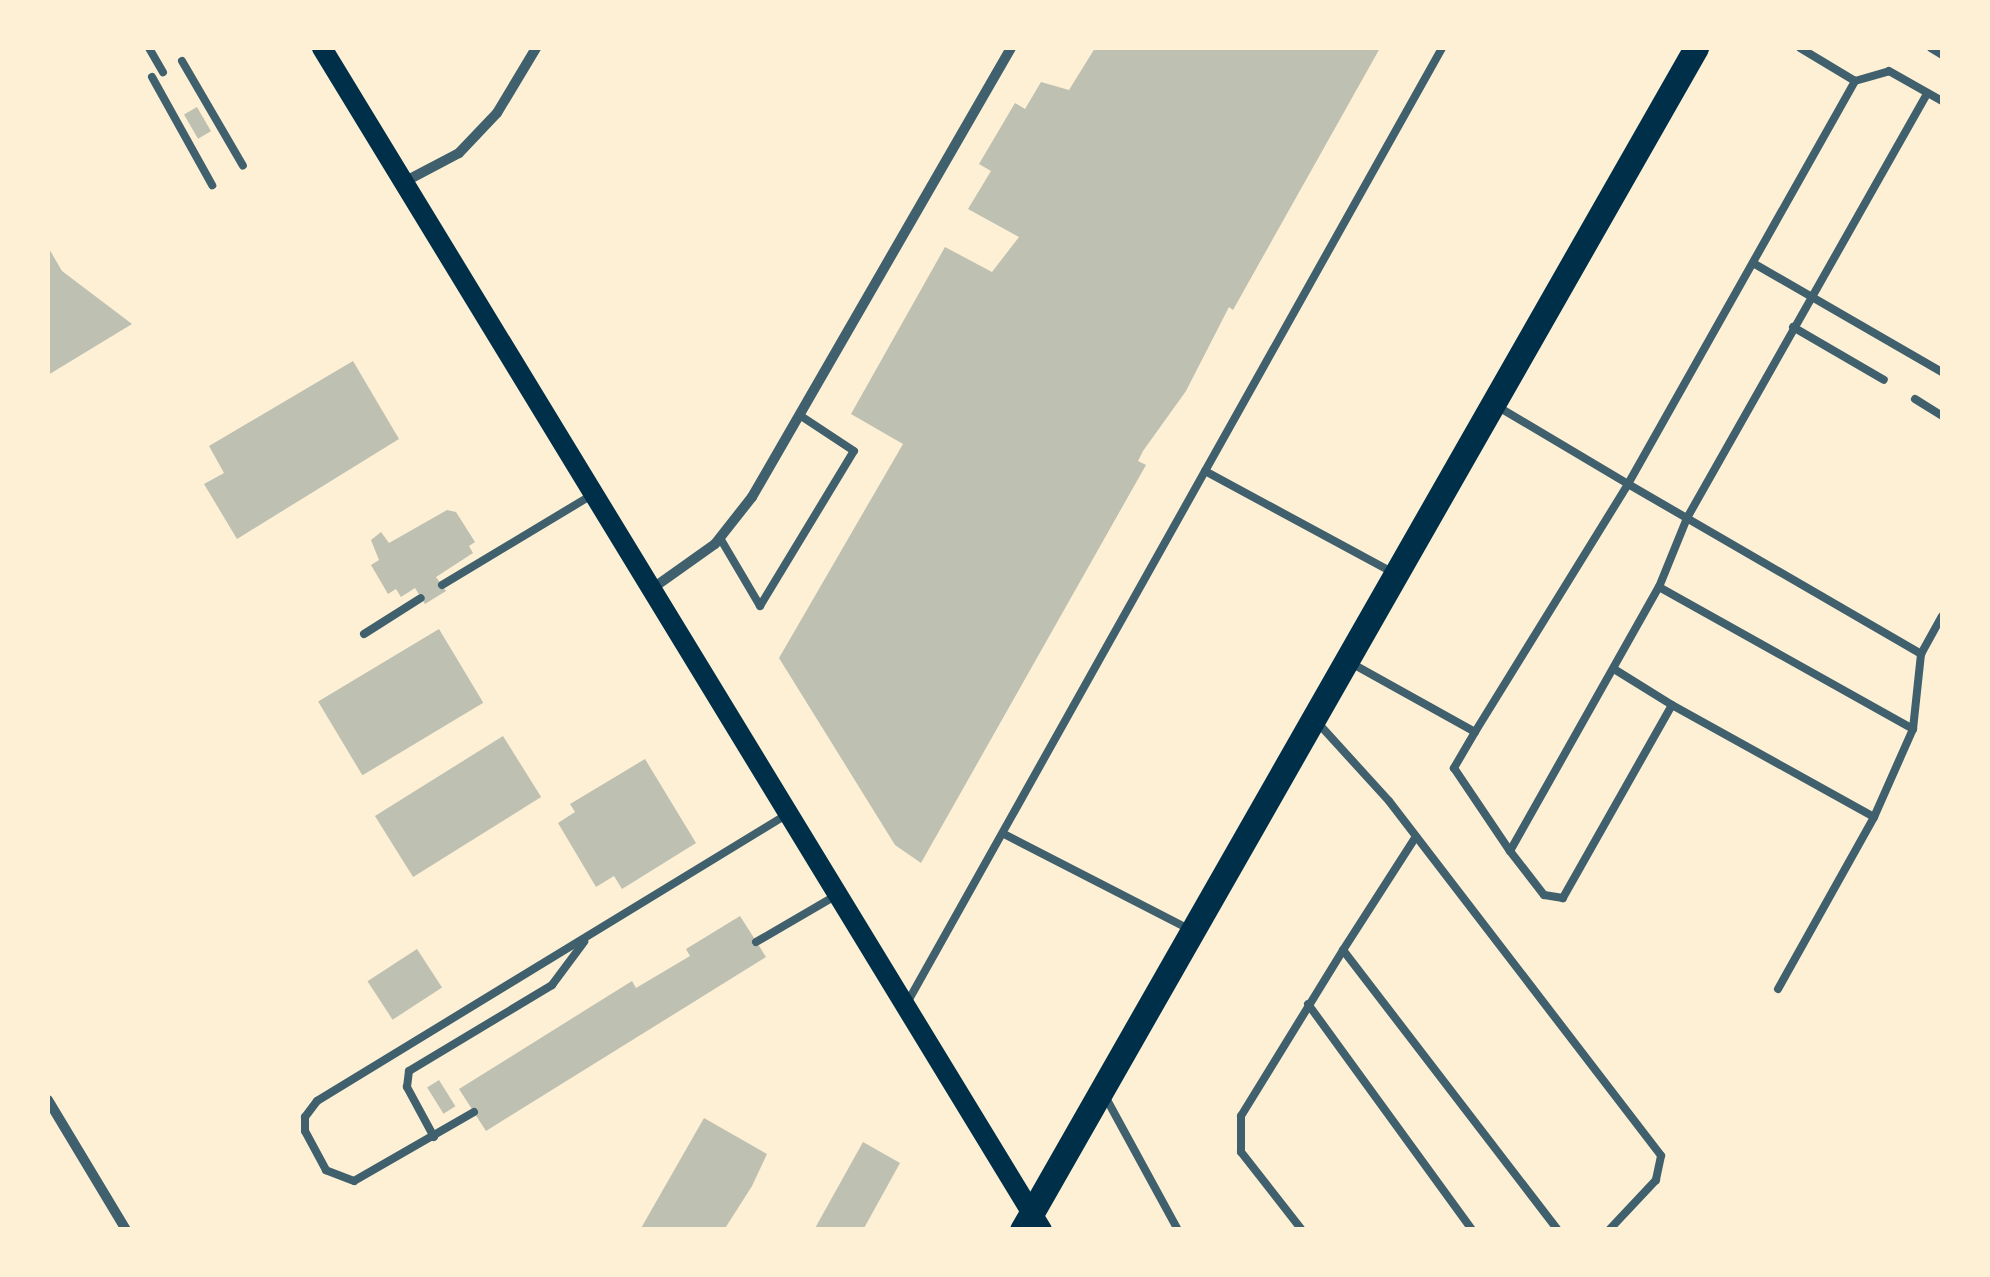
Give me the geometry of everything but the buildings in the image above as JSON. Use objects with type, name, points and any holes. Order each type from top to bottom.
[{"type":"main road","points":[[322,48],[906,1004],[1032,1224]]},
{"type":"main road","points":[[1032,1224],[1192,930],[1696,48]]},
{"type":"street","points":[[404,182],[471,140],[496,114],[536,48]]},
{"type":"street","points":[[653,588],[720,538],[800,416],[1011,48]]},
{"type":"street","points":[[48,1100],[126,1230]]},
{"type":"lane","points":[[149,48],[162,72]]},
{"type":"lane","points":[[906,1004],[1442,48]]},
{"type":"lane","points":[[1800,48],[1855,82]]},
{"type":"lane","points":[[1930,48],[1942,54]]},
{"type":"lane","points":[[182,61],[243,166]]},
{"type":"lane","points":[[1672,705],[1562,898],[1544,896],[1454,768],[1628,484],[1855,82],[1889,72],[1942,100]]},
{"type":"lane","points":[[152,78],[212,185]]},
{"type":"lane","points":[[1510,852],[1660,588],[1687,518],[1927,93]]},
{"type":"lane","points":[[1753,263],[1942,372]]},
{"type":"lane","points":[[1793,327],[1884,380]]},
{"type":"lane","points":[[1915,398],[1942,416]]},
{"type":"lane","points":[[1493,404],[1921,654]]},
{"type":"lane","points":[[720,538],[760,606],[854,451],[800,416]]},
{"type":"lane","points":[[1205,471],[1396,575]]},
{"type":"lane","points":[[442,585],[595,494]]},
{"type":"lane","points":[[1660,588],[1914,729]]},
{"type":"lane","points":[[364,634],[421,598]]},
{"type":"lane","points":[[1778,990],[1874,817],[1914,729],[1921,654],[1942,616]]},
{"type":"lane","points":[[1346,660],[1475,732]]},
{"type":"lane","points":[[1614,668],[1672,705],[1874,817]]},
{"type":"lane","points":[[1314,718],[1416,838],[1661,1156],[1656,1180],[1609,1230]]},
{"type":"lane","points":[[474,1112],[374,1175],[346,1182],[317,1160],[305,1118],[317,1101],[790,813]]},
{"type":"lane","points":[[1004,834],[1192,930]]},
{"type":"lane","points":[[1302,1230],[1242,1152],[1241,1116],[1416,838]]},
{"type":"lane","points":[[756,942],[839,894]]},
{"type":"lane","points":[[434,1137],[407,1087],[409,1070],[552,985],[586,938]]},
{"type":"lane","points":[[1343,950],[1558,1230]]},
{"type":"lane","points":[[1308,1004],[1472,1230]]},
{"type":"lane","points":[[1102,1090],[1178,1230]]}]
